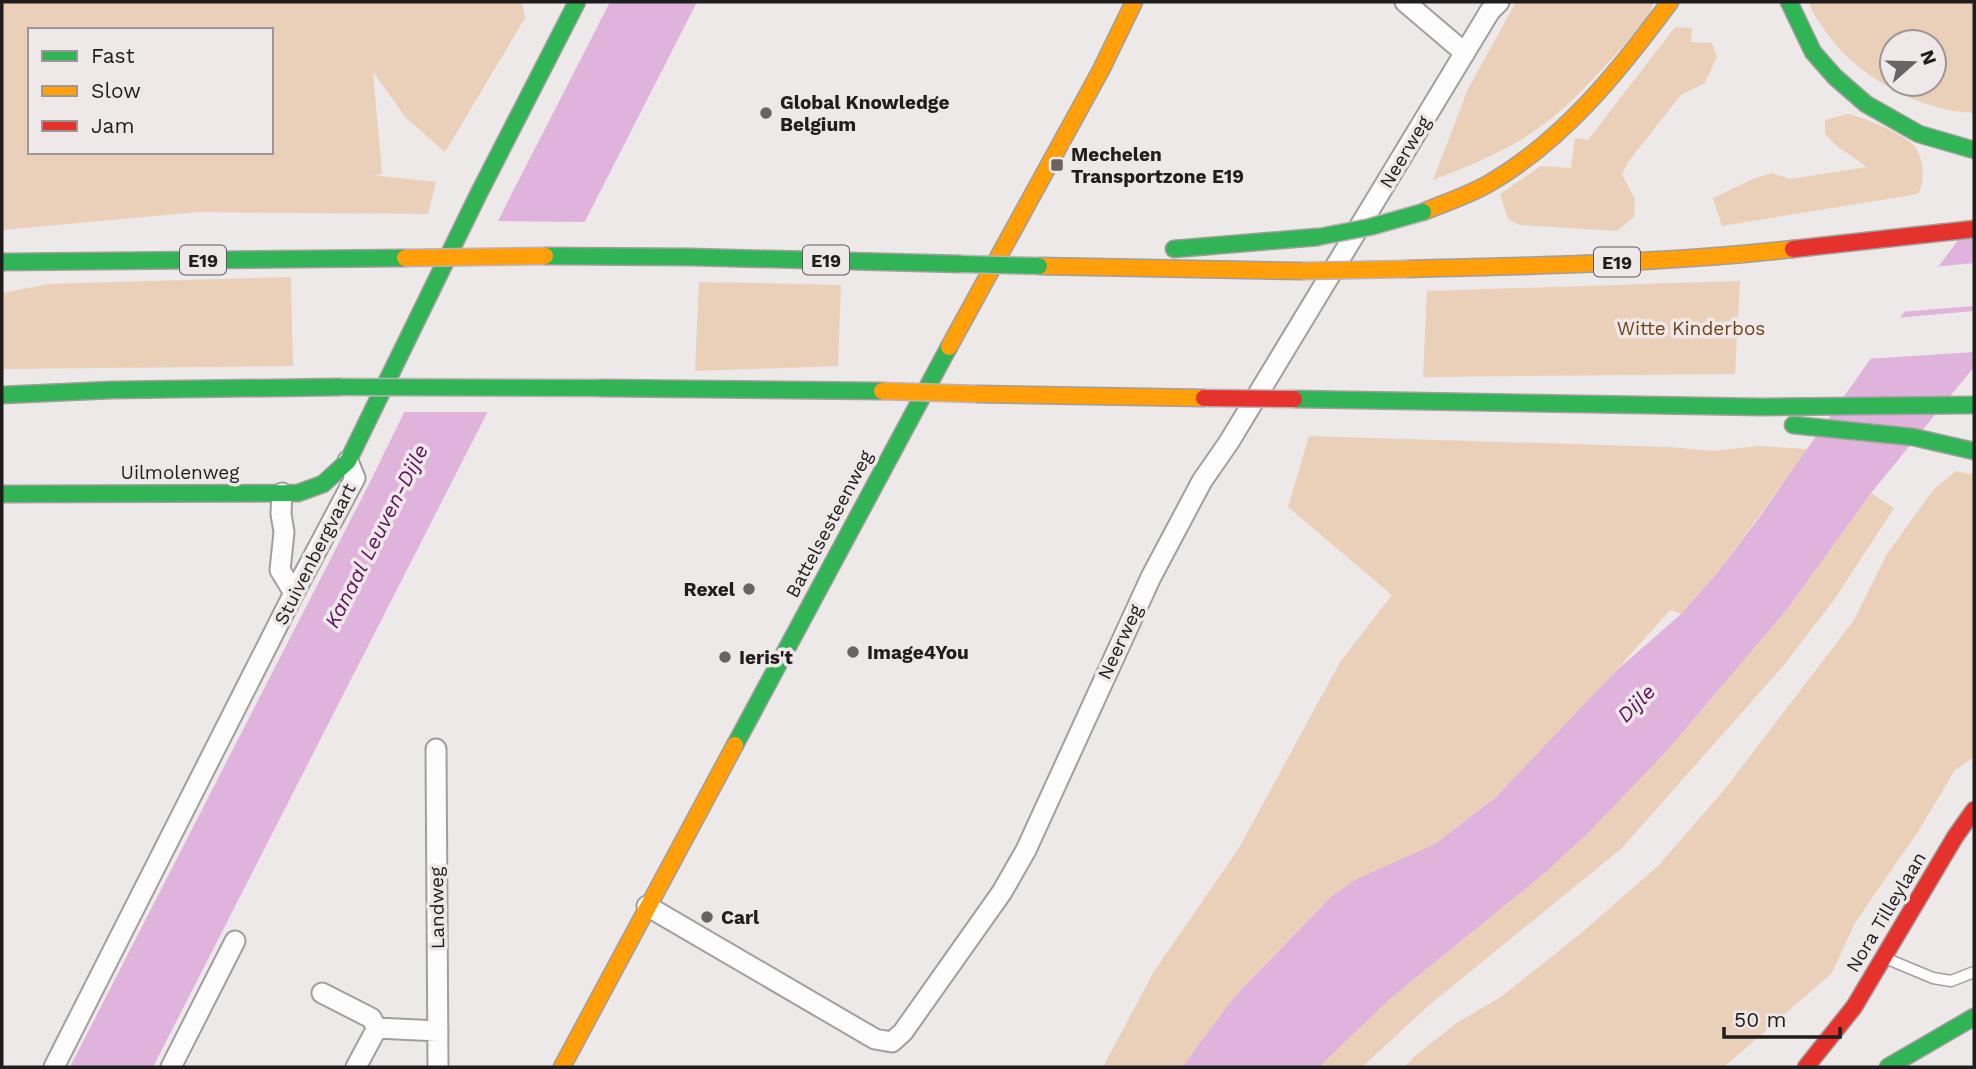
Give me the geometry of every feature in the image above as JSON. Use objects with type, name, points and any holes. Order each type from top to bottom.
[{"type":"main road","name":"Stuivenbergvaart","points":[[348,461],[478,195],[577,2]]},
{"type":"main road","name":"Battelsesteenweg","points":[[562,1067],[1101,70],[1135,2]]},
{"type":"main road","points":[[1153,249],[1203,248],[1318,237],[1370,227],[1423,212],[1487,184],[1548,142],[1584,107],[1628,60],[1670,2]]},
{"type":"main road","points":[[1789,2],[1813,52],[1835,77],[1866,104],[1919,134],[1974,150]]},
{"type":"main road","name":"E19","points":[[2,262],[691,257],[1302,271],[1567,265],[1737,255],[1974,229]]},
{"type":"main road","points":[[1083,267],[1128,250]]},
{"type":"main road","points":[[2,395],[112,390],[340,387],[599,388],[1710,405],[1765,419],[1913,437],[1972,451]]},
{"type":"main road","points":[[1765,419],[1974,405]]},
{"type":"main road","name":"Uilmolenweg","points":[[2,494],[298,493],[323,484],[348,461]]},
{"type":"main road","name":"Nora Tilleylaan","points":[[1806,1067],[1854,1007],[1955,837],[1974,810]]},
{"type":"main road","points":[[1888,1067],[1974,1017]]},
{"type":"street","points":[[1405,2],[1465,53]]},
{"type":"street","name":"Neerweg","points":[[647,906],[875,1039],[892,1042],[904,1032],[1002,892],[1026,850],[1115,652],[1202,481],[1236,431],[1490,11],[1499,2]]},
{"type":"street","name":"Stuivenbergvaart","points":[[54,1067],[355,478],[348,461]]},
{"type":"street","points":[[282,493],[284,532],[280,570],[294,593]]},
{"type":"street","name":"Landweg","points":[[436,749],[438,1067]]},
{"type":"street","points":[[171,1067],[234,941]]},
{"type":"street","points":[[322,993],[371,1018],[377,1028]]},
{"type":"street","points":[[377,1028],[438,1031]]},
{"type":"street","points":[[356,1067],[377,1028]]},
{"type":"lane","points":[[1884,958],[1933,978],[1951,981],[1974,972]]},
{"type":"green space","points":[[2,2],[522,2],[525,18],[445,152],[406,118],[373,72],[382,174],[371,175],[436,182],[428,214],[199,212],[2,230]]},
{"type":"green space","points":[[1516,2],[1654,2],[1648,19],[1589,84],[1557,114],[1511,145],[1433,180],[1468,89]]},
{"type":"green space","points":[[1809,2],[1974,2],[1974,113],[1952,111],[1912,98],[1948,98],[1948,28],[1878,28],[1878,80],[1850,60],[1816,17]]},
{"type":"green space","points":[[1675,27],[1692,28],[1691,42],[1712,43],[1717,57],[1705,83],[1681,95],[1628,162],[1622,175],[1635,199],[1634,217],[1617,231],[1519,225],[1508,219],[1500,194],[1541,166],[1571,168],[1575,138],[1588,140]]},
{"type":"green space","points":[[1848,114],[1889,129],[1915,147],[1922,167],[1922,182],[1918,194],[1722,226],[1713,198],[1755,178],[1772,173],[1790,179],[1867,167],[1838,147],[1825,134],[1825,120]]},
{"type":"green space","points":[[291,277],[293,366],[2,369],[2,293],[49,284]]},
{"type":"green space","name":"Witte Kinderbos","points":[[1740,281],[1735,374],[1423,377],[1427,291]]},
{"type":"green space","points":[[699,282],[841,285],[838,366],[695,371]]},
{"type":"green space","points":[[1309,436],[1669,447],[1713,451],[1758,446],[1808,449],[1718,572],[1681,614],[1670,610],[1580,711],[1498,795],[1434,845],[1332,896],[1234,997],[1182,1067],[1103,1067],[1153,973],[1239,848],[1340,662],[1392,595],[1288,507]]},
{"type":"green space","points":[[1956,471],[1974,475],[1974,757],[1955,770],[1919,830],[1855,923],[1832,973],[1724,1067],[1405,1067],[1417,1054],[1458,1022],[1501,997],[1580,934],[1658,866],[1724,790],[1854,620],[1887,554],[1933,490]]},
{"type":"green space","points":[[1871,493],[1894,508],[1834,600],[1783,666],[1622,848],[1427,1007],[1362,1067],[1319,1067],[1392,997],[1546,872],[1589,832],[1665,753],[1788,608]]},
{"type":"water","name":"Kanaal Leuven-Dijle","points":[[610,2],[697,2],[153,1067],[70,1067],[369,484],[506,205]]},
{"type":"water","name":"Dijle","points":[[1974,219],[1974,367],[1871,493],[1788,608],[1665,753],[1589,832],[1546,872],[1392,997],[1319,1067],[1182,1067],[1234,997],[1332,896],[1357,879],[1435,844],[1496,797],[1617,670],[1681,614],[1718,572],[1758,519],[1885,338]]},
{"type":"pier","points":[[494,221],[589,222],[492,412],[400,412]]},
{"type":"pier","points":[[1974,263],[1974,306],[1900,312],[1934,267]]},
{"type":"pier","points":[[1974,311],[1974,352],[1866,359],[1896,318]]},
{"type":"traffic: fast","points":[[2,494],[298,493],[323,484],[348,461],[478,195],[577,2]]},
{"type":"traffic: fast","points":[[1789,2],[1813,52],[1835,77],[1866,104],[1919,134],[1974,150]]},
{"type":"traffic: fast","points":[[1318,237],[1370,227],[1423,212]]},
{"type":"traffic: fast","points":[[1174,249],[1318,237]]},
{"type":"traffic: fast","points":[[545,256],[961,264]]},
{"type":"traffic: fast","points":[[2,262],[405,258]]},
{"type":"traffic: fast","points":[[961,264],[1039,266]]},
{"type":"traffic: fast","points":[[735,745],[949,347]]},
{"type":"traffic: fast","points":[[2,395],[112,390],[340,387]]},
{"type":"traffic: fast","points":[[340,387],[599,388]]},
{"type":"traffic: fast","points":[[599,388],[882,391]]},
{"type":"traffic: fast","points":[[1294,399],[1763,407],[1974,405]]},
{"type":"traffic: fast","points":[[1793,425],[1913,437],[1974,451]]},
{"type":"traffic: fast","points":[[1888,1067],[1974,1017]]},
{"type":"traffic: slow","points":[[949,347],[1101,70],[1134,2]]},
{"type":"traffic: slow","points":[[1423,212],[1488,184],[1541,147],[1610,79],[1670,2]]},
{"type":"traffic: slow","points":[[1407,269],[1649,261],[1793,249]]},
{"type":"traffic: slow","points":[[405,258],[545,256]]},
{"type":"traffic: slow","points":[[1039,266],[1302,271]]},
{"type":"traffic: slow","points":[[1302,271],[1407,269]]},
{"type":"traffic: slow","points":[[882,391],[977,394]]},
{"type":"traffic: slow","points":[[977,394],[1204,398]]},
{"type":"traffic: slow","points":[[562,1067],[735,745]]},
{"type":"traffic: jam","points":[[1793,249],[1974,229]]},
{"type":"traffic: jam","points":[[1204,398],[1294,399]]},
{"type":"traffic: jam","points":[[1806,1067],[1854,1007],[1955,837],[1974,810]]},
{"type":"place","name":"Global Knowledge Belgium","points":[[766,113]]},
{"type":"place","name":"Mechelen Transportzone E19","points":[[1057,165]]},
{"type":"place","name":"Rexel","points":[[749,589]]},
{"type":"place","name":"Image4You","points":[[853,652]]},
{"type":"place","name":"Ieris't","points":[[725,657]]},
{"type":"place","name":"Carl","points":[[707,917]]}]
